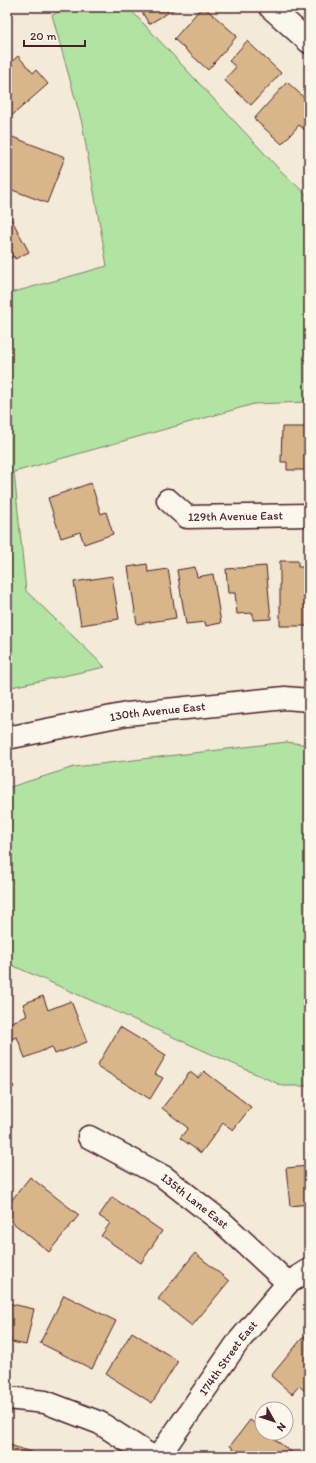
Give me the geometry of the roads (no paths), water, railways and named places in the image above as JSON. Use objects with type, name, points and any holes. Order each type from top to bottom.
[{"type":"street","points":[[270,7],[309,42]]},
{"type":"street","name":"129th Avenue East","points":[[168,500],[188,518],[309,515]]},
{"type":"street","name":"130th Avenue East","points":[[7,738],[127,714],[285,698],[309,700]]},
{"type":"street","name":"135th Lane East","points":[[89,1137],[164,1177],[222,1222],[288,1283]]},
{"type":"street","name":"174th Street East","points":[[159,1456],[238,1342],[288,1283],[309,1270]]},
{"type":"street","points":[[7,1398],[45,1402],[100,1423],[152,1456]]}]
